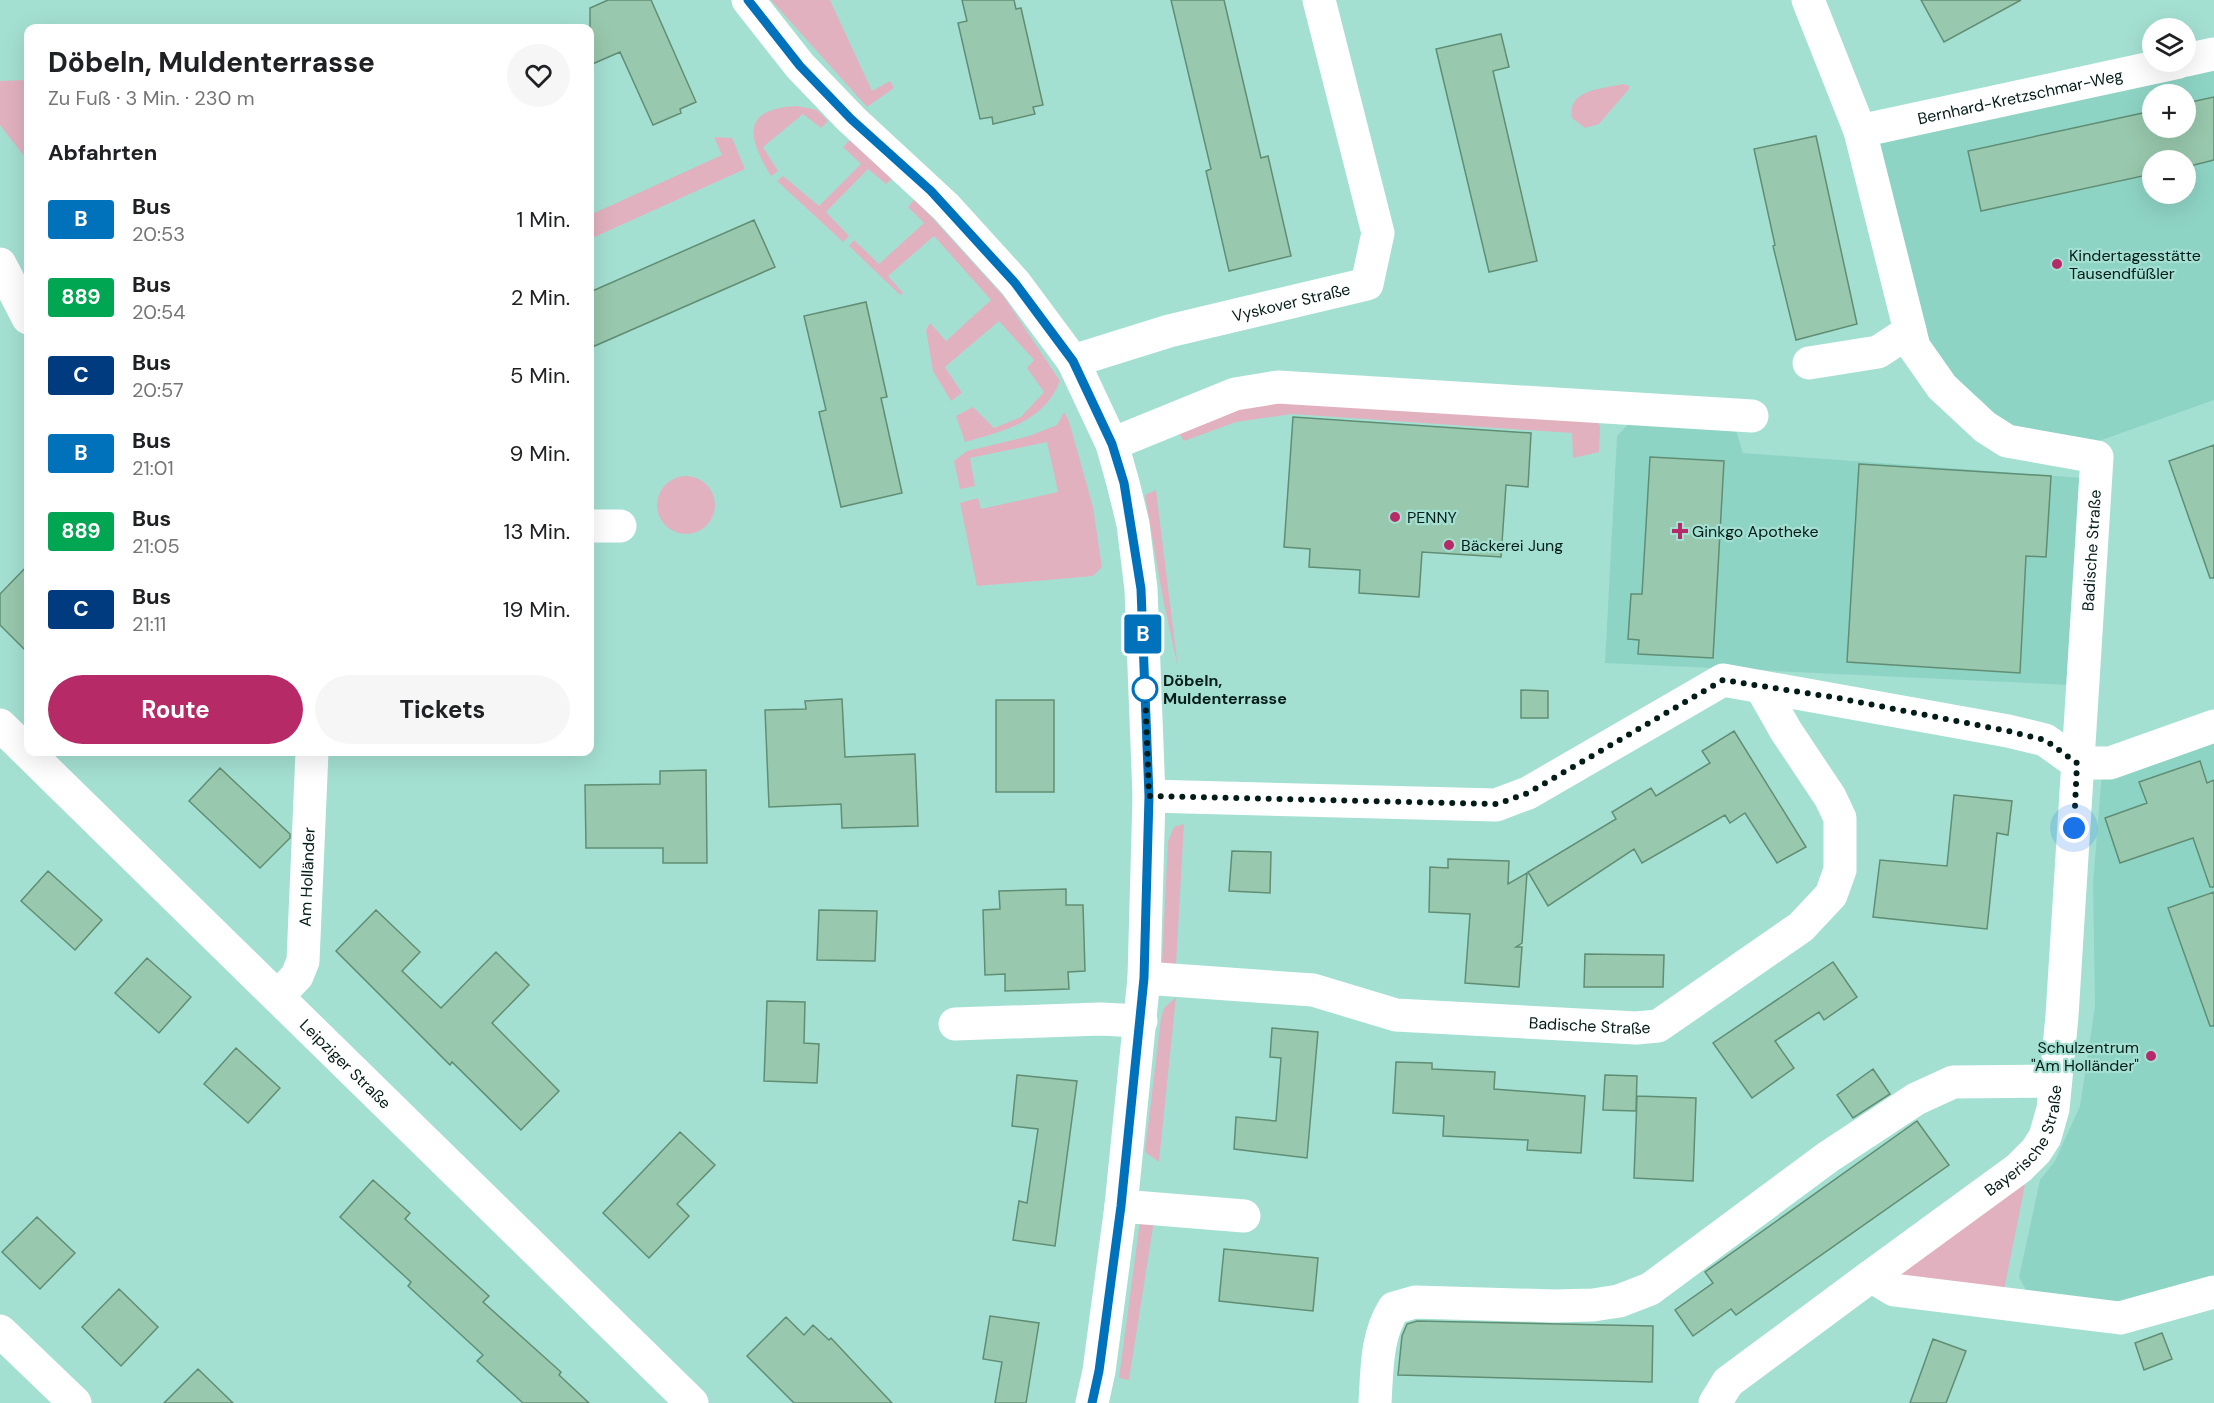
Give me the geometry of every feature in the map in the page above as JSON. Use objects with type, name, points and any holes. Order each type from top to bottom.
[{"type":"street","points":[[748,0],[800,66],[851,119],[915,176],[962,224],[1015,283],[1073,361],[1112,444],[1132,524],[1141,589],[1149,796],[1144,978],[1121,1206],[1099,1371],[1092,1403]]},
{"type":"street","name":"Vyskover Straße","points":[[1073,361],[1168,331],[1367,284],[1378,233],[1319,0]]},
{"type":"street","points":[[1808,0],[1860,131],[1910,331],[1878,352],[1809,363]]},
{"type":"street","points":[[2196,58],[2214,54]]},
{"type":"street","name":"Bernhard-Kretzschmar-Weg","points":[[1860,131],[2142,70]]},
{"type":"street","points":[[0,264],[24,310]]},
{"type":"street","name":"Badische Straße","points":[[1910,331],[1914,347],[1942,387],[1984,427],[2007,441],[2097,457],[2077,763]]},
{"type":"street","points":[[1112,444],[1235,394],[1278,387],[1752,416]]},
{"type":"street","points":[[1149,796],[1497,804],[1528,793],[1723,680],[2008,731],[2045,740],[2077,763],[2110,763],[2214,726]]},
{"type":"street","name":"Badische Straße","points":[[1144,978],[1313,990],[1396,1015],[1636,1028],[1658,1026],[1801,927],[1831,895],[1840,870],[1840,818],[1830,797],[1786,731],[1761,687]]},
{"type":"street","name":"Leipziger Straße","points":[[0,725],[24,748]]},
{"type":"street","name":"Leipziger Straße","points":[[32,756],[692,1403]]},
{"type":"street","name":"Am Holländer","points":[[278,996],[297,976],[303,961],[312,756]]},
{"type":"street","name":"Bayerische Straße","points":[[1715,1403],[1728,1382],[2019,1168],[2036,1151],[2045,1137],[2053,1109],[2062,1016],[2077,763]]},
{"type":"street","points":[[955,1024],[1100,1019],[1141,1021]]},
{"type":"street","points":[[1375,1403],[1379,1344],[1385,1322],[1394,1308],[1415,1302],[1555,1306],[1618,1301],[1650,1289],[1828,1157],[1916,1099],[1953,1082],[2055,1081]]},
{"type":"street","points":[[1121,1206],[1244,1216]]},
{"type":"street","points":[[1871,1276],[1894,1290],[2120,1318],[2214,1292]]},
{"type":"street","points":[[0,1331],[75,1403]]},
{"type":"shaded area","points":[[771,0],[830,0],[872,91],[890,81],[894,88],[867,107]]},
{"type":"shaded area","name":"Kindertagesstätte Tausendfüßler","points":[[2214,61],[2214,400],[2096,442],[2010,426],[1952,380],[1920,335],[1876,146],[1882,137],[2166,72],[2196,72],[2196,65]]},
{"type":"shaded area","points":[[24,80],[24,156],[0,125],[0,81]]},
{"type":"shaded area","points":[[1623,84],[1629,86],[1629,89],[1599,124],[1585,128],[1572,118],[1572,108],[1580,96],[1596,89]]},
{"type":"shaded area","points":[[797,106],[817,110],[828,121],[821,128],[803,114],[763,147],[778,171],[771,176],[757,149],[754,128],[758,119],[766,113],[779,108]]},
{"type":"shaded area","points":[[714,137],[732,138],[745,169],[594,237],[594,213],[722,155]]},
{"type":"shaded area","points":[[850,140],[893,178],[886,184],[868,169],[826,212],[849,236],[843,242],[777,181],[783,176],[819,206],[861,164],[843,147]]},
{"type":"shaded area","points":[[915,199],[1004,297],[1060,381],[1044,406],[1021,423],[965,442],[956,416],[973,407],[994,428],[1021,417],[1044,392],[1027,368],[1034,360],[999,321],[945,367],[962,393],[951,401],[933,371],[926,330],[930,323],[946,341],[991,300],[934,236],[888,276],[903,293],[900,295],[849,246],[854,240],[879,264],[924,223],[908,207]]},
{"type":"shaded area","points":[[1286,398],[1598,422],[1600,427],[1599,452],[1573,458],[1572,433],[1292,414],[1236,422],[1184,441],[1176,429],[1242,403]]},
{"type":"shaded area","points":[[1064,412],[1069,421],[1093,507],[1102,567],[1093,576],[977,586],[960,503],[978,498],[981,509],[1058,492],[1047,442],[970,458],[975,486],[960,489],[954,461],[967,451],[1029,436],[1057,425]]},
{"type":"shaded area","points":[[1631,421],[1735,427],[1743,453],[2084,478],[2071,685],[1605,663],[1617,436]]},
{"type":"shaded area","points":[[680,476],[692,476],[707,484],[715,499],[715,511],[707,526],[692,534],[680,534],[665,526],[657,511],[657,499],[665,484]]},
{"type":"shaded area","points":[[1156,490],[1178,668],[1163,599],[1145,495]]},
{"type":"shaded area","name":"Schulzentrum \"Am Holländer\"","points":[[2214,736],[2214,1277],[2106,1308],[2032,1301],[2019,1277],[2040,1180],[2055,1161],[2080,1106],[2095,1006],[2093,883],[2102,772]]},
{"type":"shaded area","points":[[1184,824],[1176,965],[1162,965],[1168,841],[1174,827]]},
{"type":"shaded area","points":[[1176,997],[1159,1162],[1145,1152],[1161,1018],[1164,1008]]},
{"type":"shaded area","points":[[2019,1182],[2025,1185],[2003,1295],[1901,1281],[1898,1271]]},
{"type":"shaded area","points":[[1140,1221],[1154,1221],[1129,1380],[1119,1378]]},
{"type":"building","points":[[608,0],[651,0],[696,102],[680,109],[681,113],[653,125],[620,52],[594,63],[594,24],[590,24],[590,8]]},
{"type":"building","points":[[962,0],[1014,0],[1016,9],[1021,8],[1043,105],[1033,107],[1035,114],[993,124],[992,117],[980,119],[958,23],[967,21]]},
{"type":"building","points":[[1171,0],[1224,0],[1261,158],[1268,156],[1291,256],[1229,271],[1206,171],[1211,169]]},
{"type":"building","points":[[1921,0],[2021,0],[1944,42]]},
{"type":"building","points":[[1501,34],[1509,67],[1493,71],[1537,261],[1489,272],[1436,49]]},
{"type":"building","points":[[2214,97],[2214,160],[2196,164],[2196,150],[2142,150],[2142,176],[1981,211],[1968,151],[2142,113],[2142,138],[2196,138],[2196,101]]},
{"type":"building","points":[[1816,136],[1857,324],[1796,340],[1773,246],[1775,245],[1754,149]]},
{"type":"building","points":[[754,220],[775,267],[594,346],[594,290]]},
{"type":"building","points":[[866,302],[887,397],[881,398],[902,493],[841,507],[819,412],[826,410],[804,316]]},
{"type":"building","name":"PENNY","points":[[1293,417],[1531,433],[1528,487],[1506,485],[1501,557],[1422,552],[1419,597],[1359,593],[1360,570],[1309,567],[1310,549],[1284,547]]},
{"type":"building","points":[[2214,445],[2214,578],[2210,578],[2169,461]]},
{"type":"building","points":[[1650,457],[1724,461],[1713,658],[1638,654],[1639,640],[1628,639],[1631,594],[1642,594]]},
{"type":"building","points":[[1859,464],[2051,476],[2046,557],[2026,556],[2020,673],[1847,662]]},
{"type":"building","points":[[24,569],[24,649],[0,625],[0,594]]},
{"type":"building","points":[[1521,690],[1548,691],[1548,718],[1521,718]]},
{"type":"building","points":[[842,699],[845,757],[915,754],[918,826],[842,828],[841,804],[769,807],[765,710],[806,709],[805,701]]},
{"type":"building","points":[[996,700],[1054,700],[1054,792],[996,792]]},
{"type":"building","points":[[1734,731],[1806,847],[1777,863],[1745,813],[1730,823],[1725,815],[1642,863],[1634,849],[1548,906],[1528,872],[1616,819],[1612,812],[1651,788],[1656,796],[1710,763],[1702,751]]},
{"type":"building","points":[[2200,761],[2207,783],[2214,780],[2214,887],[2210,887],[2193,838],[2120,863],[2105,818],[2147,803],[2139,782]]},
{"type":"building","points":[[220,768],[290,834],[290,838],[260,868],[189,801]]},
{"type":"building","points":[[706,770],[707,863],[663,863],[663,848],[586,848],[585,785],[660,784],[660,771]]},
{"type":"building","points":[[1954,795],[2012,801],[2008,835],[1997,833],[1987,929],[1873,917],[1880,860],[1947,866]]},
{"type":"building","points":[[1232,851],[1271,852],[1270,893],[1229,891]]},
{"type":"building","points":[[1448,859],[1509,861],[1508,884],[1527,873],[1522,943],[1516,947],[1522,947],[1519,987],[1465,983],[1470,914],[1429,912],[1430,867],[1448,868]]},
{"type":"building","points":[[48,871],[102,920],[75,950],[21,901]]},
{"type":"building","points":[[1066,889],[1066,905],[1083,905],[1085,971],[1068,972],[1069,989],[1005,991],[1005,974],[985,975],[983,910],[1000,909],[999,891]]},
{"type":"building","points":[[2214,892],[2214,1026],[2210,1026],[2168,908]]},
{"type":"building","points":[[376,910],[420,952],[402,971],[441,1008],[496,952],[529,985],[492,1023],[559,1091],[521,1130],[452,1062],[450,1065],[336,951]]},
{"type":"building","points":[[819,910],[877,911],[875,961],[817,960]]},
{"type":"building","points":[[1585,954],[1664,955],[1663,987],[1584,987]]},
{"type":"building","points":[[147,958],[191,997],[159,1033],[115,993]]},
{"type":"building","points":[[1833,962],[1857,997],[1824,1020],[1819,1012],[1775,1041],[1794,1068],[1752,1098],[1713,1043]]},
{"type":"building","points":[[767,1001],[805,1002],[804,1043],[819,1044],[817,1083],[764,1081]]},
{"type":"building","points":[[1272,1028],[1318,1032],[1307,1158],[1234,1149],[1236,1117],[1276,1121],[1281,1058],[1270,1057]]},
{"type":"building","points":[[236,1048],[280,1088],[248,1123],[204,1084]]},
{"type":"building","points":[[1396,1062],[1432,1063],[1432,1069],[1495,1072],[1494,1089],[1585,1096],[1581,1153],[1527,1150],[1528,1140],[1443,1136],[1444,1116],[1393,1113]]},
{"type":"building","points":[[1873,1069],[1890,1094],[1853,1118],[1837,1095]]},
{"type":"building","points":[[1017,1075],[1077,1081],[1055,1246],[1013,1240],[1019,1201],[1027,1203],[1038,1129],[1012,1126]]},
{"type":"building","points":[[1605,1075],[1637,1076],[1636,1111],[1603,1110]]},
{"type":"building","points":[[1637,1096],[1696,1098],[1693,1181],[1634,1178]]},
{"type":"building","points":[[1917,1121],[1949,1165],[1736,1315],[1731,1309],[1693,1336],[1675,1310],[1713,1283],[1705,1272]]},
{"type":"building","points":[[680,1132],[715,1165],[677,1204],[689,1216],[649,1258],[603,1213]]},
{"type":"building","points":[[373,1180],[410,1213],[405,1219],[489,1296],[483,1302],[561,1372],[559,1375],[589,1403],[523,1403],[477,1361],[483,1355],[408,1286],[411,1282],[340,1217]]},
{"type":"building","points":[[37,1217],[75,1253],[40,1289],[2,1252]]},
{"type":"building","points":[[1224,1249],[1318,1258],[1313,1311],[1219,1301]]},
{"type":"building","points":[[119,1289],[158,1327],[121,1366],[82,1327]]},
{"type":"building","points":[[990,1316],[1039,1323],[1026,1403],[995,1403],[1002,1362],[983,1359]]},
{"type":"building","points":[[786,1317],[804,1335],[813,1325],[829,1340],[831,1338],[892,1403],[794,1403],[747,1356]]},
{"type":"building","points":[[1417,1321],[1653,1326],[1652,1382],[1398,1375],[1402,1336],[1407,1324]]},
{"type":"building","points":[[2162,1333],[2172,1359],[2144,1370],[2135,1343]]},
{"type":"building","points":[[1933,1339],[1966,1351],[1946,1403],[1910,1403]]},
{"type":"building","points":[[198,1369],[233,1403],[164,1403]]},
{"type":"bus line","name":"B","points":[[748,0],[800,66],[851,119],[931,191],[1015,283],[1073,361],[1112,444],[1124,483],[1141,589],[1149,796],[1144,978],[1121,1206],[1099,1371],[1092,1403]]},
{"type":"place","name":"Kindertagesstätte Tausendfüßler","points":[[2057,264]]},
{"type":"place","name":"PENNY","points":[[1395,517]]},
{"type":"place","name":"Ginkgo Apotheke","points":[[1680,531]]},
{"type":"place","name":"Bäckerei Jung","points":[[1449,545]]},
{"type":"place","name":"Döbeln, Muldenterrasse","points":[[1145,689]]},
{"type":"place","name":"Schulzentrum \"Am Holländer\"","points":[[2151,1056]]},
{"type":"route","points":[[1145,689],[1149,796],[1497,804],[1528,793],[1723,680],[1838,698],[2045,740],[2077,763],[2074,828]]}]
